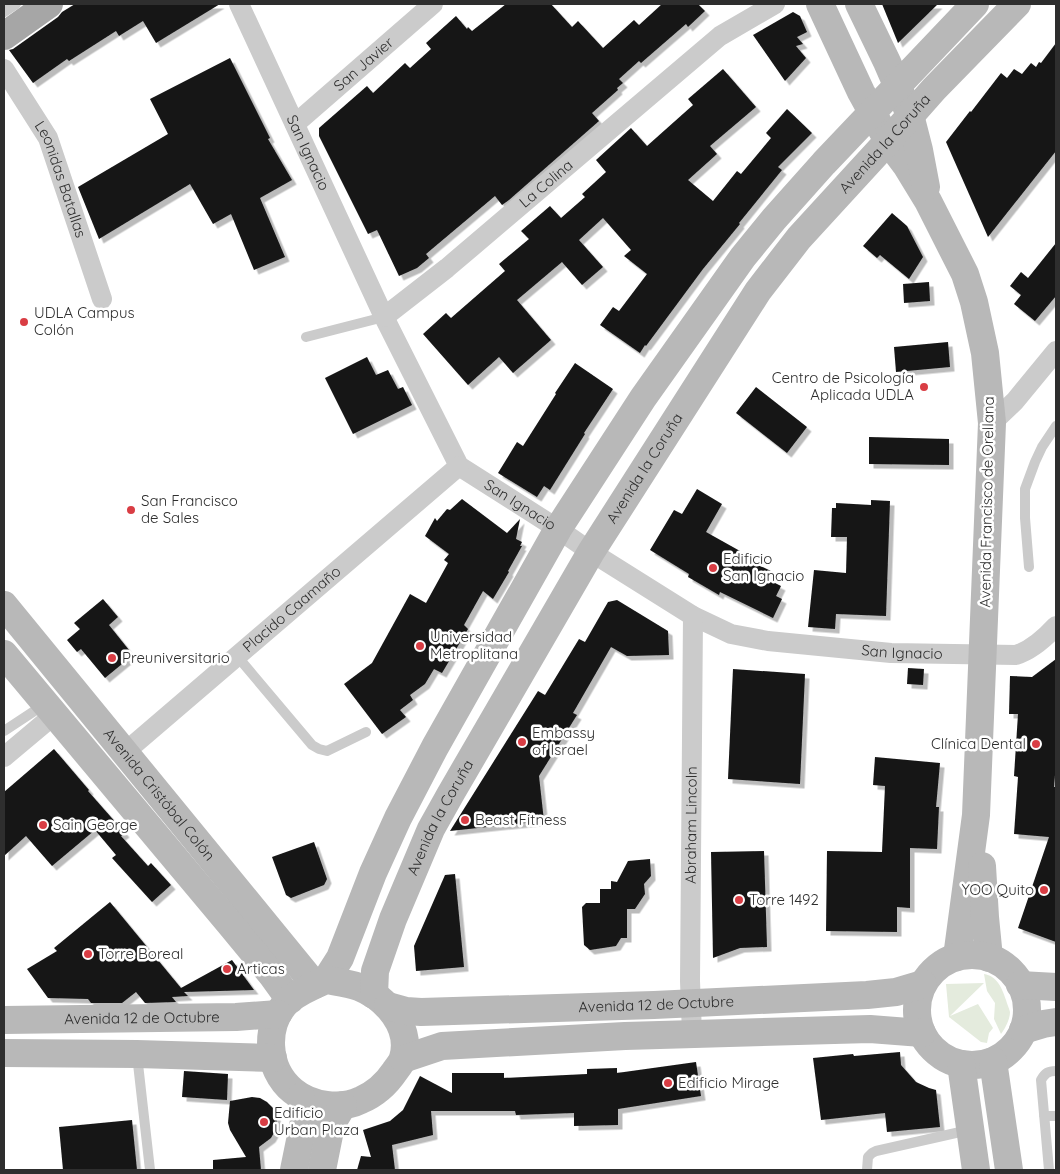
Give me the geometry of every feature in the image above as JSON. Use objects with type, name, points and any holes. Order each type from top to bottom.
[{"type":"main road","points":[[4,36],[49,4]]},
{"type":"main road","name":"Avenida Francisco de Orellana","points":[[820,4],[861,92],[888,142],[906,165],[928,201],[965,274],[974,302],[985,353],[992,423],[976,815],[957,957]]},
{"type":"main road","name":"Avenida Francisco de Orellana","points":[[858,4],[887,62],[910,115],[919,150],[928,201]]},
{"type":"main road","name":"Avenida la Coruña","points":[[320,983],[340,958],[373,873],[398,818],[475,675],[558,528],[643,398],[743,257],[774,219],[824,162],[975,4]]},
{"type":"main road","name":"Avenida la Coruña","points":[[381,1001],[375,971],[393,919],[432,830],[450,795],[591,552],[758,291],[799,238],[934,89],[1017,4]]},
{"type":"main road","name":"Avenida Cristóbal Colón","points":[[4,606],[124,753],[320,983]]},
{"type":"main road","name":"Avenida Cristóbal Colón","points":[[4,654],[272,975],[284,1007]]},
{"type":"main road","points":[[475,675],[508,694]]},
{"type":"main road","name":"Avenida Francisco de Orellana","points":[[976,815],[981,842],[989,958]]},
{"type":"main road","points":[[978,956],[989,958],[1002,964],[1012,973],[1020,985],[1026,999],[1027,1015],[1023,1030],[1012,1048],[993,1061],[971,1065],[961,1064],[944,1058],[931,1047],[918,1023],[917,1003],[923,984],[937,967],[957,957],[978,956]]},
{"type":"main road","points":[[342,982],[358,987],[381,1001],[401,1027],[405,1041],[403,1059],[388,1081],[373,1094],[360,1101],[343,1105],[327,1105],[313,1102],[301,1097],[286,1084],[273,1058],[270,1045],[272,1030],[284,1007],[302,991],[320,983],[342,982]]},
{"type":"main road","name":"Avenida 12 de Octubre","points":[[381,1001],[406,1011],[421,1012],[690,1004],[867,995],[896,992],[923,984]]},
{"type":"main road","points":[[1020,985],[1056,987]]},
{"type":"main road","name":"Avenida 12 de Octubre","points":[[4,1020],[236,1017],[284,1007]]},
{"type":"main road","points":[[1023,1030],[1056,1022]]},
{"type":"main road","name":"Avenida 12 de Octubre","points":[[403,1059],[442,1046],[625,1036],[870,1029],[922,1033]]},
{"type":"main road","points":[[4,1053],[273,1058]]},
{"type":"main road","points":[[993,1061],[1009,1170]]},
{"type":"main road","points":[[961,1064],[976,1170]]},
{"type":"main road","points":[[294,1170],[304,1121],[301,1097]]},
{"type":"main road","points":[[322,1170],[331,1126],[343,1105]]},
{"type":"street","name":"San Ignacio","points":[[239,4],[384,317],[459,466],[693,616],[731,634],[768,641],[891,653],[1016,655],[1024,653],[1042,640],[1056,626]]},
{"type":"street","name":"San Javier","points":[[294,124],[433,4]]},
{"type":"street","name":"La Colina","points":[[384,317],[448,268],[720,36],[775,4]]},
{"type":"street","name":"Leonidas Batallas","points":[[4,69],[48,138],[102,299]]},
{"type":"street","points":[[992,423],[1015,401],[1056,351]]},
{"type":"street","name":"Placido Caamaño","points":[[124,753],[459,466]]},
{"type":"street","name":"Abraham Lincoln","points":[[692,1034],[690,981],[693,616]]},
{"type":"street","points":[[4,757],[47,706]]},
{"type":"lane","points":[[4,12],[16,4]]},
{"type":"lane","name":"La Colina","points":[[306,337],[384,317]]},
{"type":"lane","points":[[1030,567],[1025,518],[1025,489],[1042,447],[1056,426]]},
{"type":"lane","points":[[237,656],[312,745],[327,751],[366,732]]},
{"type":"lane","points":[[4,726],[47,706]]},
{"type":"lane","points":[[4,731],[47,706]]},
{"type":"lane","points":[[137,1054],[150,1170]]},
{"type":"lane","points":[[1051,1164],[1041,1080],[1044,1074],[1056,1071]]},
{"type":"lane","points":[[1044,1116],[1056,1116]]},
{"type":"lane","points":[[867,1170],[868,1157],[876,1151],[970,1130]]},
{"type":"shaded area","points":[[984,974],[996,980],[1003,991],[1010,1010],[1006,1027],[1001,1034],[994,1019],[995,1003],[987,991]]},
{"type":"shaded area","points":[[984,983],[950,1016],[978,1004],[993,1028],[989,1033],[987,1043],[981,1042],[949,1017],[946,984]]},
{"type":"building","points":[[75,4],[220,4],[156,43],[143,21],[119,36],[116,31],[69,61],[67,59],[33,83],[9,50]]},
{"type":"building","points":[[506,4],[551,4],[572,27],[578,21],[603,48],[634,20],[639,25],[662,4],[698,4],[705,11],[688,27],[686,24],[641,63],[639,61],[619,79],[623,83],[617,88],[618,90],[592,113],[599,121],[509,200],[502,205],[495,196],[426,254],[429,258],[417,268],[399,276],[377,230],[368,234],[319,136],[319,128],[367,86],[373,93],[405,63],[410,68],[431,49],[426,43],[456,16],[467,29],[468,27],[472,31]]},
{"type":"building","points":[[882,4],[938,4],[898,43]]},
{"type":"building","points":[[793,12],[800,16],[807,32],[797,37],[803,44],[796,46],[806,58],[785,81],[753,35]]},
{"type":"building","points":[[1056,43],[1056,151],[988,237],[946,142],[1001,73],[1007,78],[1014,69],[1022,74],[1031,63],[1036,67]]},
{"type":"building","points":[[230,58],[270,138],[268,139],[292,180],[260,198],[285,257],[254,270],[231,214],[213,224],[190,184],[99,239],[78,187],[168,134],[150,99]]},
{"type":"building","points":[[723,69],[756,107],[710,146],[717,154],[688,180],[713,201],[737,171],[741,174],[771,138],[766,133],[787,109],[812,133],[778,167],[782,170],[703,269],[646,346],[640,353],[600,325],[613,307],[619,311],[647,274],[624,256],[631,250],[603,218],[579,240],[603,267],[582,285],[562,262],[517,300],[551,340],[513,373],[499,357],[468,385],[423,334],[446,313],[451,318],[505,271],[499,264],[529,239],[521,231],[550,206],[561,218],[585,197],[582,194],[606,172],[596,160],[631,128],[647,146],[693,105],[688,99]]},
{"type":"building","points":[[892,213],[907,226],[923,257],[909,279],[880,255],[877,258],[863,246]]},
{"type":"building","points":[[1056,243],[1056,296],[1035,321],[1014,304],[1021,295],[1010,286],[1021,272],[1028,278]]},
{"type":"building","points":[[929,282],[930,301],[904,303],[903,284]]},
{"type":"building","points":[[948,342],[950,367],[896,372],[894,347]]},
{"type":"building","points":[[367,357],[376,375],[388,370],[398,389],[403,387],[412,405],[353,434],[325,378]]},
{"type":"building","points":[[575,363],[613,389],[550,490],[544,486],[537,497],[498,473],[517,442],[523,446]]},
{"type":"building","points":[[756,387],[807,427],[787,453],[736,413]]},
{"type":"building","points":[[869,437],[949,439],[949,465],[869,464]]},
{"type":"building","points":[[697,489],[722,504],[706,532],[740,551],[738,555],[773,572],[769,580],[781,586],[776,596],[782,599],[773,618],[720,592],[719,595],[688,577],[689,574],[650,550],[674,510],[682,514]]},
{"type":"building","name":"Universidad Metroplitana","points":[[462,499],[507,533],[520,519],[516,539],[522,542],[520,546],[522,546],[493,599],[483,591],[464,625],[468,629],[442,673],[434,669],[425,684],[410,695],[413,700],[400,710],[406,717],[382,734],[344,684],[372,663],[410,594],[426,603],[448,563],[444,560],[449,554],[425,536],[435,518],[437,521],[447,509],[450,510]]},
{"type":"building","points":[[871,500],[890,501],[886,616],[836,614],[835,629],[808,627],[814,570],[846,573],[847,537],[831,537],[832,508],[836,508],[836,503],[871,505]]},
{"type":"building","points":[[103,599],[118,617],[109,625],[133,655],[105,678],[81,649],[77,652],[67,640],[80,629],[74,623]]},
{"type":"building","points":[[617,600],[668,631],[669,655],[627,656],[611,647],[573,713],[577,715],[539,776],[544,821],[450,831],[538,691],[545,695],[579,639],[585,642],[608,602]]},
{"type":"building","points":[[1056,659],[1056,763],[1054,787],[1056,787],[1056,942],[1018,928],[1049,837],[1014,834],[1018,777],[1014,776],[1018,714],[1009,714],[1010,676],[1032,677]]},
{"type":"building","points":[[908,668],[924,669],[923,685],[907,684]]},
{"type":"building","points":[[733,669],[805,674],[800,784],[728,779]]},
{"type":"building","points":[[54,749],[125,833],[121,836],[148,866],[151,863],[171,885],[152,902],[112,858],[116,855],[95,830],[52,866],[26,836],[4,856],[4,792]]},
{"type":"building","points":[[875,757],[940,763],[936,807],[939,807],[937,849],[910,848],[910,908],[897,907],[897,932],[826,931],[827,851],[882,852],[885,786],[873,785]]},
{"type":"building","points":[[314,842],[327,879],[324,885],[291,898],[286,895],[272,857]]},
{"type":"building","name":"Torre 1492","points":[[764,851],[767,947],[740,948],[713,958],[711,852]]},
{"type":"building","points":[[650,859],[651,876],[644,884],[645,894],[635,909],[627,909],[627,938],[621,938],[616,946],[590,950],[584,945],[582,907],[586,903],[600,903],[600,889],[611,889],[611,881],[617,882],[628,861]]},
{"type":"building","points":[[455,874],[464,967],[416,971],[414,946],[445,875]]},
{"type":"building","name":"Torre Boreal","points":[[110,902],[181,988],[232,960],[254,990],[184,992],[188,996],[172,997],[176,1002],[145,1003],[136,992],[122,1003],[91,1003],[88,999],[48,998],[27,969],[57,951],[54,948]]},
{"type":"building","points":[[900,1052],[901,1065],[916,1082],[936,1090],[940,1127],[887,1132],[885,1113],[821,1120],[813,1058]]},
{"type":"building","points":[[696,1062],[701,1096],[618,1109],[618,1125],[574,1126],[574,1113],[516,1115],[515,1111],[431,1111],[433,1135],[392,1145],[395,1170],[357,1170],[361,1156],[371,1157],[363,1130],[390,1121],[403,1110],[420,1076],[452,1093],[452,1073],[504,1073],[504,1078],[587,1074],[587,1069],[617,1068],[617,1073]]},
{"type":"building","points":[[184,1071],[228,1074],[227,1100],[182,1097]]},
{"type":"building","points":[[252,1097],[260,1098],[273,1108],[277,1123],[271,1138],[259,1147],[261,1170],[213,1170],[213,1160],[246,1157],[230,1130],[228,1123],[230,1101]]},
{"type":"building","points":[[132,1120],[137,1170],[63,1170],[59,1127]]},
{"type":"place","name":"UDLA Campus Colón","points":[[24,322]]},
{"type":"place","name":"Centro de Psicología Aplicada UDLA","points":[[924,387]]},
{"type":"place","name":"San Francisco de Sales","points":[[131,510]]},
{"type":"place","name":"Edificio San Ignacio","points":[[713,568]]},
{"type":"place","name":"Universidad Metroplitana","points":[[420,646]]},
{"type":"place","name":"Preuniversitario","points":[[112,658]]},
{"type":"place","name":"Embassy of Israel","points":[[522,742]]},
{"type":"place","name":"Clínica Dental","points":[[1036,744]]},
{"type":"place","name":"Beast Fitness","points":[[465,820]]},
{"type":"place","name":"Sain George","points":[[43,825]]},
{"type":"place","name":"YOO Quito","points":[[1044,890]]},
{"type":"place","name":"Torre 1492","points":[[739,900]]},
{"type":"place","name":"Torre Boreal","points":[[88,954]]},
{"type":"place","name":"Articas","points":[[227,969]]},
{"type":"place","name":"Edificio Mirage","points":[[668,1083]]},
{"type":"place","name":"Edificio Urban Plaza","points":[[264,1122]]}]
